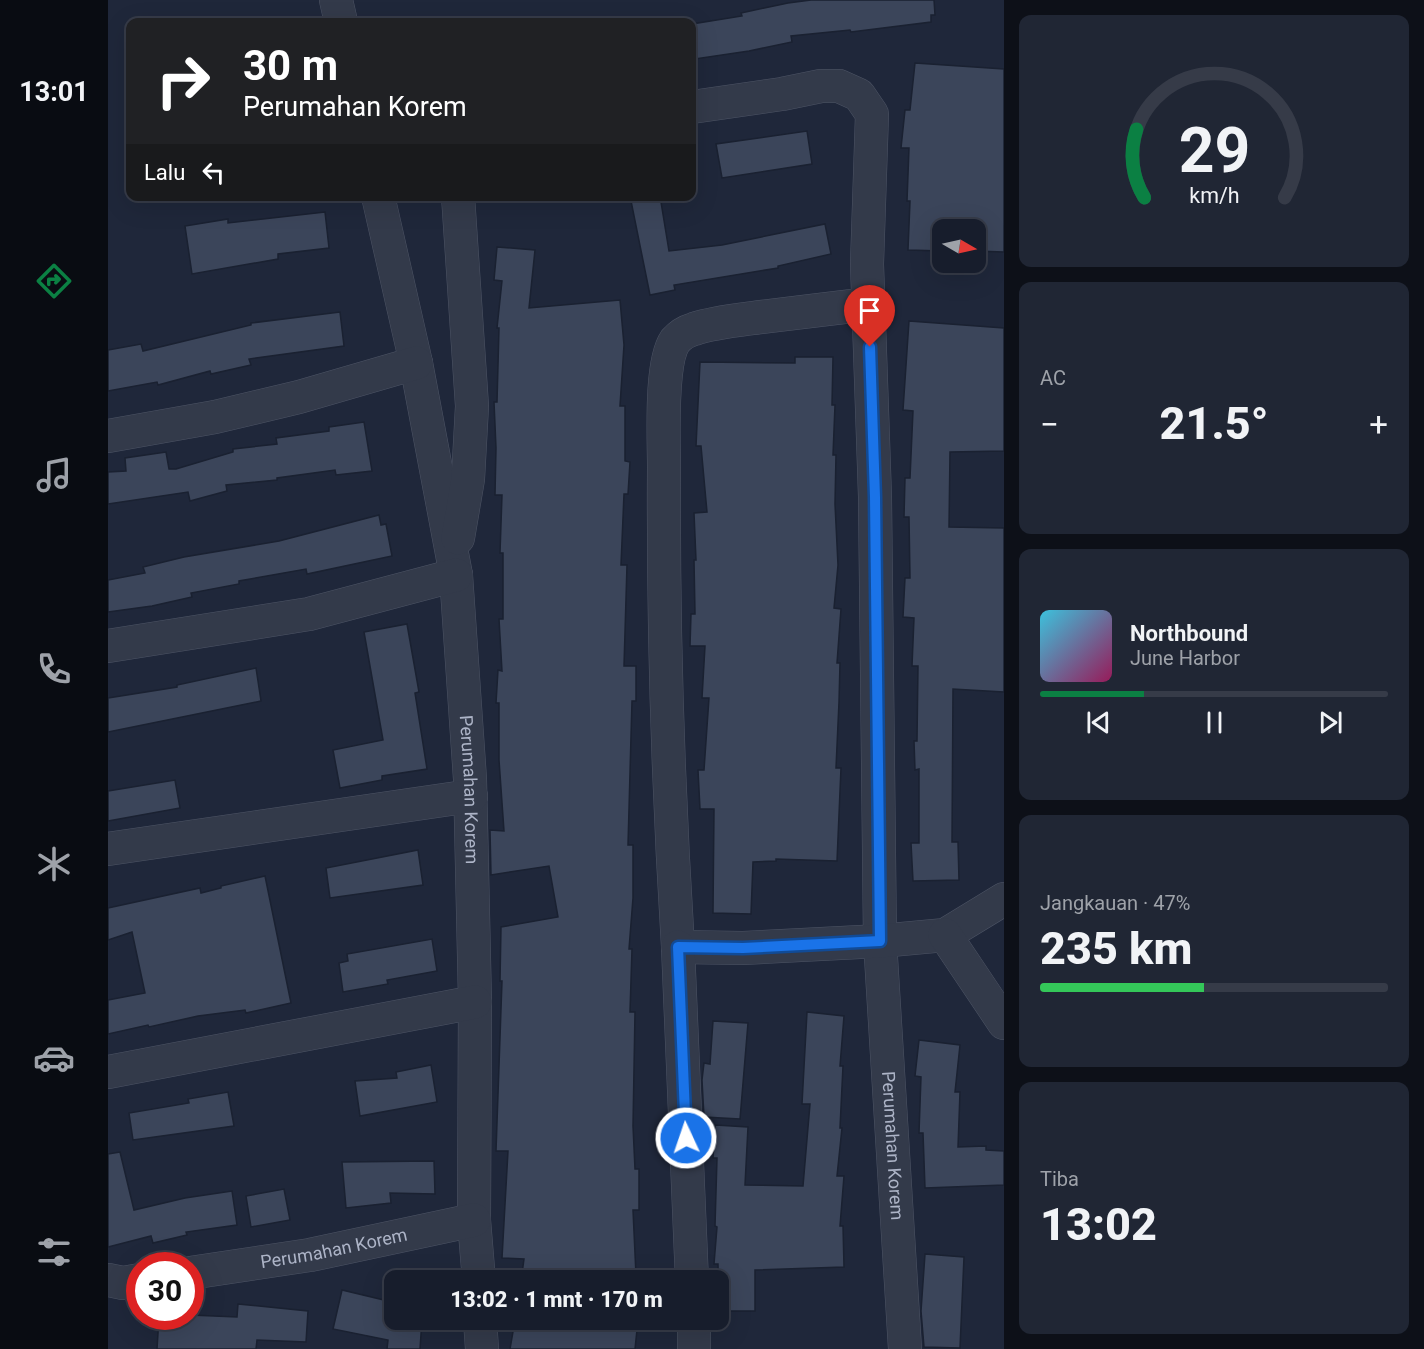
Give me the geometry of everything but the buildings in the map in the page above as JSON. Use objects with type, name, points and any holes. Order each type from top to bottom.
[{"type":"street","points":[[336,0],[340,18]]},
{"type":"street","name":"Perumahan Korem","points":[[696,106],[820,86],[839,86],[859,95],[872,114],[867,264],[875,497],[880,941],[905,1349]]},
{"type":"street","name":"Perumahan Korem","points":[[379,201],[416,363],[455,568],[471,796],[475,1002],[474,1220],[477,1270]]},
{"type":"street","points":[[108,645],[309,614],[455,568],[468,479],[472,406],[458,201]]},
{"type":"street","points":[[692,1270],[673,873],[663,585],[665,421],[670,352],[675,341],[695,328],[738,320],[869,304]]},
{"type":"street","points":[[108,436],[215,417],[299,397],[416,363]]},
{"type":"street","points":[[108,849],[471,796]]},
{"type":"street","points":[[678,947],[743,948],[880,941],[945,934],[1004,899]]},
{"type":"street","points":[[945,934],[1004,1023]]},
{"type":"street","points":[[108,1072],[475,1002]]},
{"type":"street","name":"Perumahan Korem","points":[[204,1271],[310,1255],[474,1220]]},
{"type":"street","points":[[108,1280],[126,1282]]},
{"type":"street","points":[[481,1330],[482,1349]]},
{"type":"street","points":[[694,1330],[694,1349]]},
{"type":"route","points":[[686,1138],[678,947],[743,948],[880,941],[875,497],[870,347]]}]
